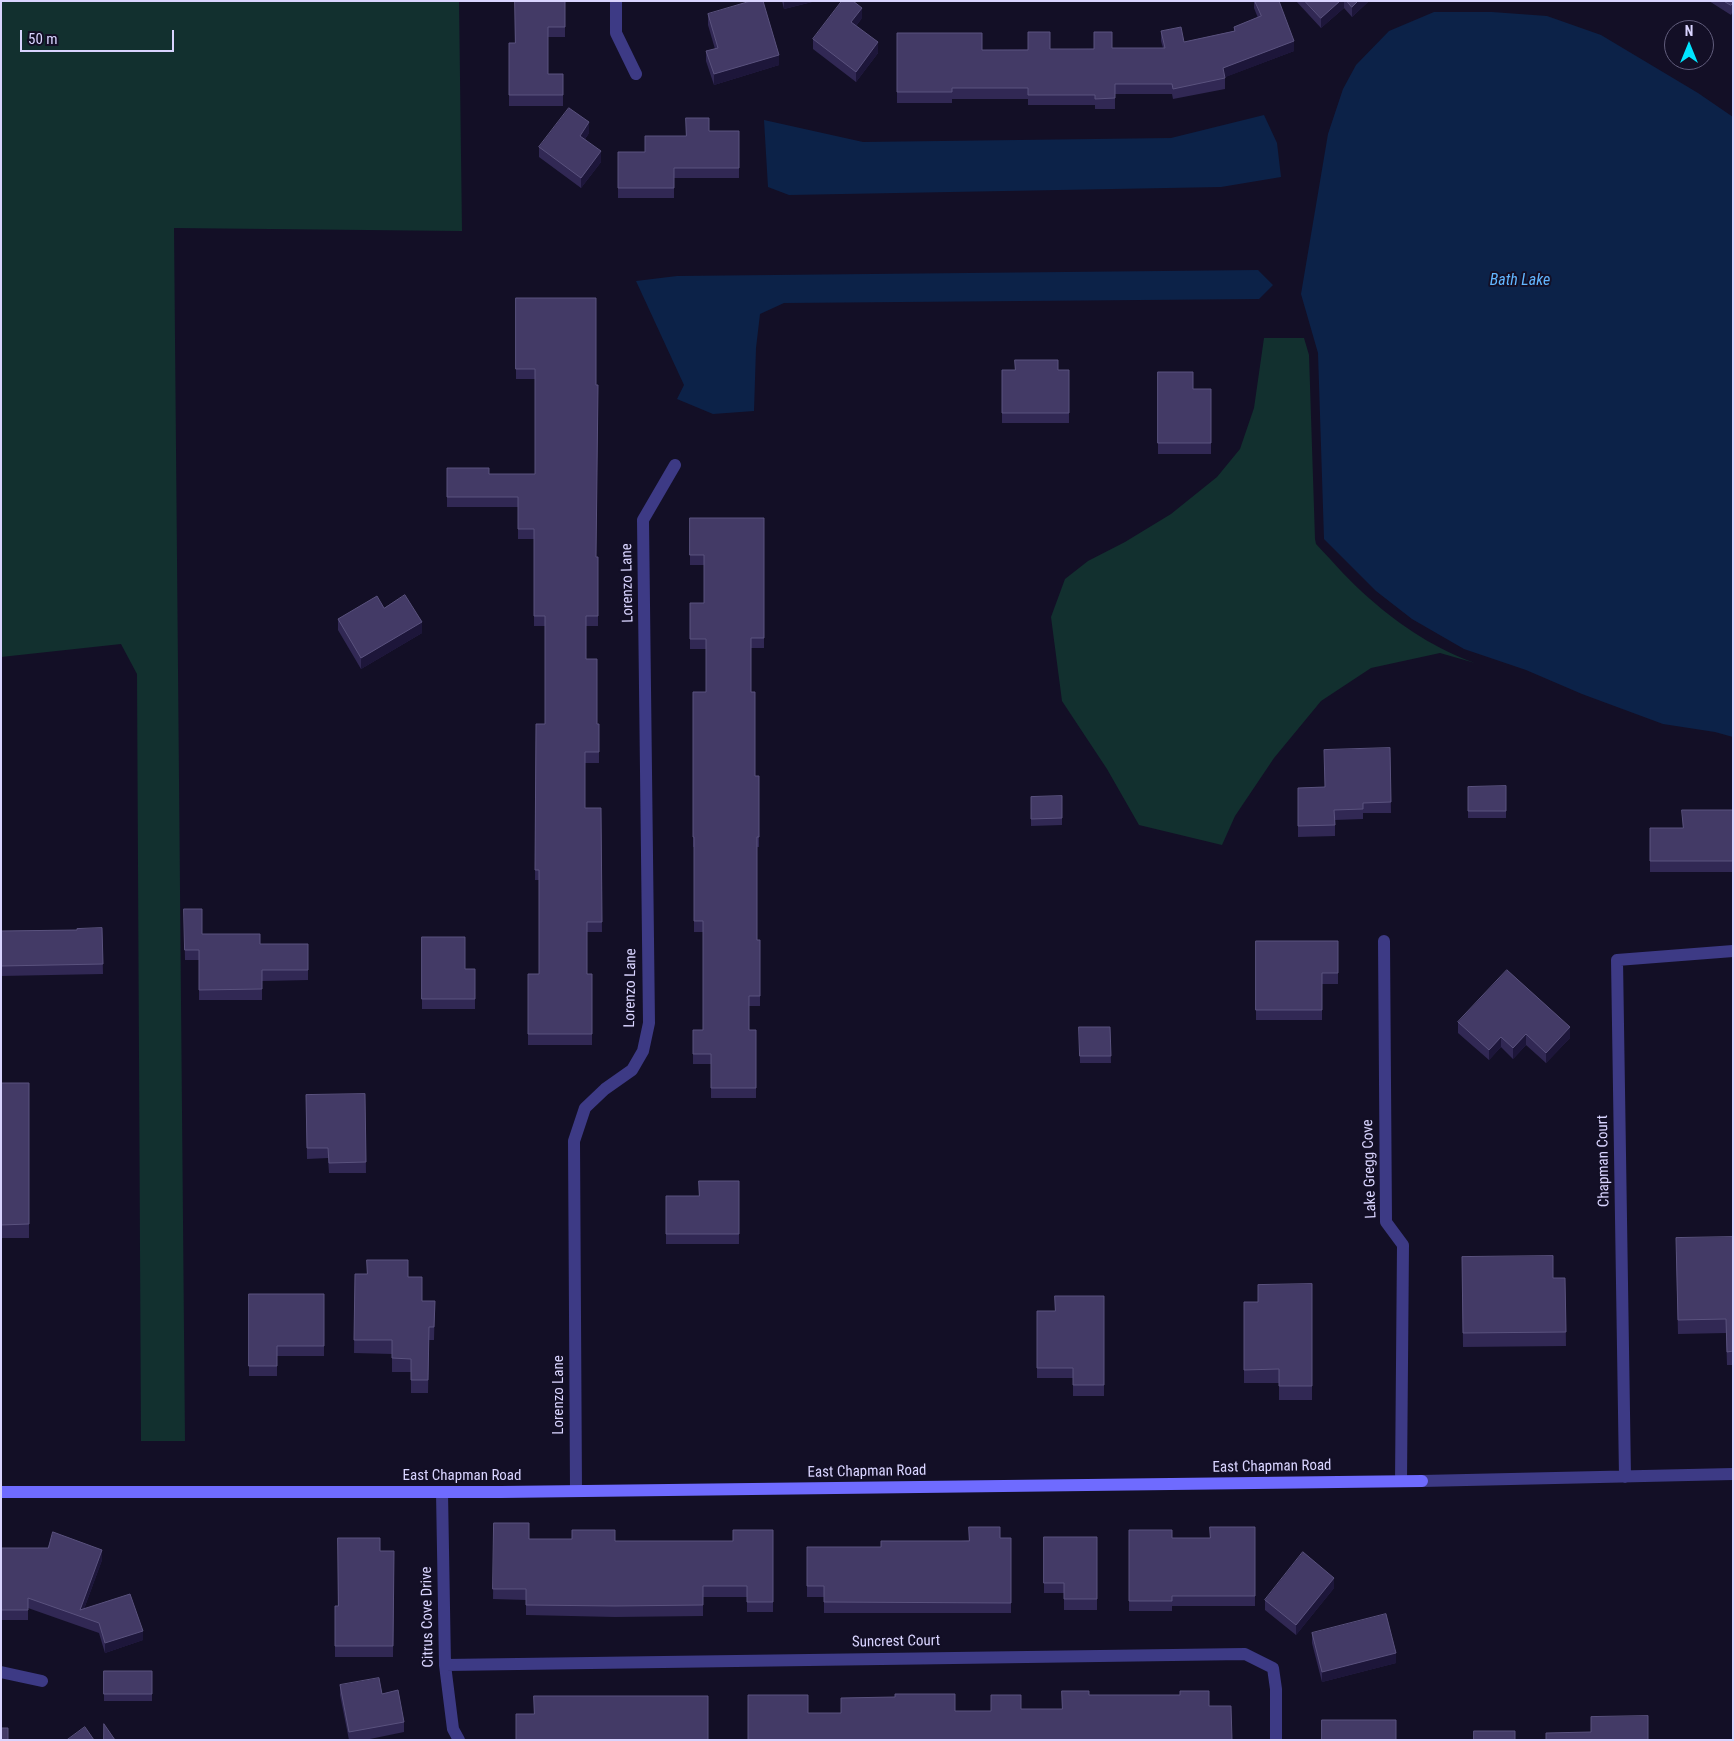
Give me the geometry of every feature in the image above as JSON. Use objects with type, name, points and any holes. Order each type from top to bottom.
[{"type":"street","points":[[616,1],[616,33],[636,74]]},
{"type":"street","name":"Lorenzo Lane","points":[[576,1492],[574,1141],[585,1108],[605,1089],[632,1070],[643,1051],[649,1023],[643,520],[675,465]]},
{"type":"street","name":"Lake Gregg Cove","points":[[1384,940],[1386,1222],[1403,1245],[1401,1481]]},
{"type":"street","name":"Chapman Court","points":[[1624,1477],[1617,960],[1733,951]]},
{"type":"street","name":"East Chapman Road","points":[[1,1492],[576,1492],[1422,1481],[1733,1474]]},
{"type":"street","name":"Citrus Cove Drive","points":[[442,1492],[445,1665],[453,1729],[458,1740]]},
{"type":"street","name":"Suncrest Court","points":[[445,1665],[1245,1654],[1273,1668],[1276,1689],[1276,1740]]},
{"type":"street","points":[[1,1672],[42,1681]]},
{"type":"green space","points":[[1,1],[459,1],[462,231],[174,228],[185,1441],[141,1441],[137,674],[121,644],[1,657]]},
{"type":"green space","points":[[1264,338],[1304,338],[1309,355],[1316,544],[1381,609],[1447,652],[1475,663],[1440,653],[1371,668],[1321,701],[1274,758],[1235,816],[1222,845],[1139,825],[1107,769],[1062,701],[1051,617],[1065,579],[1088,561],[1125,542],[1171,514],[1217,477],[1240,449],[1254,408]]},
{"type":"water","name":"Bath Lake","points":[[1434,12],[1492,12],[1547,16],[1601,35],[1698,93],[1733,117],[1733,737],[1715,732],[1663,724],[1582,694],[1526,670],[1464,649],[1412,619],[1376,591],[1324,539],[1318,353],[1301,294],[1328,134],[1343,89],[1356,65],[1389,31]]},
{"type":"water","points":[[1264,115],[1277,143],[1281,177],[1221,187],[789,195],[768,187],[764,120],[863,142],[1171,138]]},
{"type":"water","points":[[1258,270],[1273,285],[1259,299],[784,303],[760,314],[756,348],[754,411],[713,414],[677,399],[684,385],[636,281],[677,276]]},
{"type":"building","points":[[515,1],[565,1],[565,27],[548,27],[548,74],[563,74],[563,95],[509,95],[509,43],[515,43]]},
{"type":"building","points":[[751,1],[763,1],[779,55],[714,74],[706,51],[718,48],[708,14]]},
{"type":"building","points":[[842,1],[853,1],[862,8],[851,22],[878,42],[856,72],[813,39]]},
{"type":"building","points":[[1255,1],[1279,1],[1294,41],[1223,68],[1225,78],[1173,89],[1172,84],[1115,84],[1115,98],[1095,99],[1095,95],[1028,95],[1028,88],[952,88],[952,92],[897,92],[897,33],[982,33],[982,50],[1028,50],[1028,32],[1050,32],[1050,49],[1094,49],[1094,32],[1112,32],[1112,48],[1165,48],[1161,31],[1181,27],[1184,42],[1235,31],[1234,27],[1261,16]]},
{"type":"building","points":[[1305,1],[1340,1],[1321,18]]},
{"type":"building","points":[[1347,1],[1358,1],[1352,7]]},
{"type":"building","points":[[1724,1],[1733,1],[1733,5],[1731,5]]},
{"type":"building","points":[[569,108],[589,122],[580,136],[601,151],[581,178],[539,147]]},
{"type":"building","points":[[686,118],[709,118],[709,131],[739,131],[739,168],[674,168],[674,188],[618,188],[618,152],[645,152],[645,136],[686,136]]},
{"type":"building","points":[[516,298],[596,298],[596,385],[598,385],[596,557],[598,557],[598,616],[586,616],[586,659],[597,659],[599,752],[585,752],[585,808],[601,808],[602,922],[587,922],[587,974],[592,974],[592,1034],[528,1034],[528,974],[539,974],[539,870],[535,870],[536,724],[545,724],[545,616],[534,616],[534,529],[518,529],[518,497],[447,497],[447,468],[489,468],[489,474],[535,474],[535,369],[516,369]]},
{"type":"building","points":[[1015,360],[1058,360],[1058,370],[1069,370],[1069,413],[1002,413],[1002,370],[1015,370]]},
{"type":"building","points":[[1158,372],[1193,372],[1193,389],[1211,389],[1211,443],[1158,443]]},
{"type":"building","points":[[690,518],[764,518],[764,638],[751,638],[751,692],[755,692],[755,776],[759,776],[757,940],[760,940],[760,996],[749,996],[749,1030],[756,1030],[756,1088],[711,1088],[711,1054],[693,1054],[693,1030],[703,1030],[703,921],[694,921],[693,692],[706,692],[706,639],[690,639],[690,603],[704,603],[704,555],[690,555]]},
{"type":"building","points":[[405,595],[422,622],[361,658],[338,619],[377,596],[384,608]]},
{"type":"building","points":[[1390,748],[1391,802],[1363,803],[1363,809],[1334,810],[1335,825],[1298,826],[1298,788],[1325,787],[1324,750]]},
{"type":"building","points":[[1506,786],[1506,811],[1468,811],[1468,787]]},
{"type":"building","points":[[1062,796],[1062,818],[1031,819],[1031,797]]},
{"type":"building","points":[[1682,810],[1733,810],[1733,861],[1650,861],[1650,828],[1683,828]]},
{"type":"building","points":[[184,909],[202,909],[202,934],[260,934],[260,944],[308,944],[308,970],[262,970],[262,989],[199,990],[199,950],[185,950]]},
{"type":"building","points":[[102,928],[103,964],[1,966],[1,931]]},
{"type":"building","points":[[422,937],[465,937],[465,969],[475,969],[475,999],[422,999]]},
{"type":"building","points":[[1256,941],[1338,941],[1338,973],[1322,973],[1322,1010],[1256,1010]]},
{"type":"building","points":[[1507,970],[1570,1027],[1546,1053],[1526,1034],[1513,1048],[1501,1037],[1489,1050],[1458,1022]]},
{"type":"building","points":[[1079,1027],[1110,1027],[1111,1056],[1080,1056]]},
{"type":"building","points":[[1,1083],[29,1083],[29,1224],[1,1225]]},
{"type":"building","points":[[365,1094],[366,1162],[329,1163],[328,1148],[307,1148],[306,1095]]},
{"type":"building","points":[[699,1181],[739,1181],[739,1234],[666,1234],[666,1196],[699,1196]]},
{"type":"building","points":[[1733,1237],[1733,1351],[1727,1352],[1726,1319],[1678,1320],[1676,1238]]},
{"type":"building","points":[[1553,1256],[1553,1278],[1565,1278],[1566,1332],[1463,1333],[1462,1257]]},
{"type":"building","points":[[367,1260],[408,1260],[408,1277],[422,1277],[422,1301],[435,1301],[434,1327],[429,1327],[428,1380],[411,1380],[411,1359],[392,1358],[392,1340],[354,1340],[355,1274],[367,1274]]},
{"type":"building","points":[[1312,1284],[1312,1386],[1279,1386],[1279,1369],[1244,1370],[1244,1302],[1258,1302],[1258,1285]]},
{"type":"building","points":[[249,1294],[324,1294],[324,1346],[277,1346],[277,1366],[249,1366]]},
{"type":"building","points":[[1055,1296],[1104,1296],[1104,1385],[1073,1385],[1073,1368],[1037,1368],[1037,1311],[1055,1311]]},
{"type":"building","points":[[494,1523],[529,1523],[529,1539],[572,1539],[572,1530],[615,1530],[615,1541],[733,1541],[733,1530],[773,1530],[773,1602],[747,1602],[747,1586],[703,1586],[703,1605],[526,1605],[526,1589],[493,1589]]},
{"type":"building","points":[[969,1527],[1000,1527],[1000,1538],[1011,1538],[1011,1603],[824,1602],[824,1586],[807,1586],[807,1547],[881,1547],[881,1541],[969,1541]]},
{"type":"building","points":[[1210,1527],[1255,1527],[1255,1596],[1172,1596],[1172,1601],[1129,1601],[1129,1530],[1172,1530],[1172,1538],[1210,1538]]},
{"type":"building","points":[[53,1532],[102,1550],[80,1610],[130,1594],[143,1631],[105,1643],[99,1623],[28,1598],[28,1610],[1,1610],[1,1548],[48,1548]]},
{"type":"building","points":[[1044,1537],[1097,1537],[1097,1599],[1064,1599],[1064,1583],[1044,1583]]},
{"type":"building","points":[[338,1538],[380,1538],[380,1551],[394,1551],[393,1646],[335,1646],[335,1606],[338,1606]]},
{"type":"building","points":[[1303,1552],[1334,1578],[1296,1625],[1265,1600]]},
{"type":"building","points":[[1386,1614],[1396,1653],[1322,1672],[1312,1633]]},
{"type":"building","points":[[104,1671],[152,1671],[152,1694],[104,1694]]},
{"type":"building","points":[[379,1678],[382,1694],[398,1690],[404,1722],[349,1732],[340,1685]]},
{"type":"building","points":[[1062,1691],[1089,1691],[1089,1695],[1180,1695],[1180,1691],[1209,1691],[1209,1706],[1231,1706],[1232,1740],[748,1740],[748,1695],[808,1695],[808,1713],[841,1713],[841,1698],[895,1697],[895,1694],[955,1694],[955,1711],[991,1711],[991,1695],[1021,1695],[1021,1709],[1062,1709]]},
{"type":"building","points":[[534,1696],[708,1696],[708,1740],[516,1740],[516,1714],[534,1714]]},
{"type":"building","points":[[1648,1716],[1648,1740],[1546,1740],[1546,1733],[1591,1732],[1591,1717]]},
{"type":"building","points":[[1322,1720],[1396,1720],[1396,1740],[1322,1740]]},
{"type":"building","points":[[104,1724],[115,1740],[104,1740]]},
{"type":"building","points":[[85,1727],[94,1740],[67,1740]]},
{"type":"building","points":[[1,1728],[8,1728],[8,1740],[1,1740]]},
{"type":"building","points":[[1474,1731],[1515,1731],[1515,1740],[1474,1740]]}]
